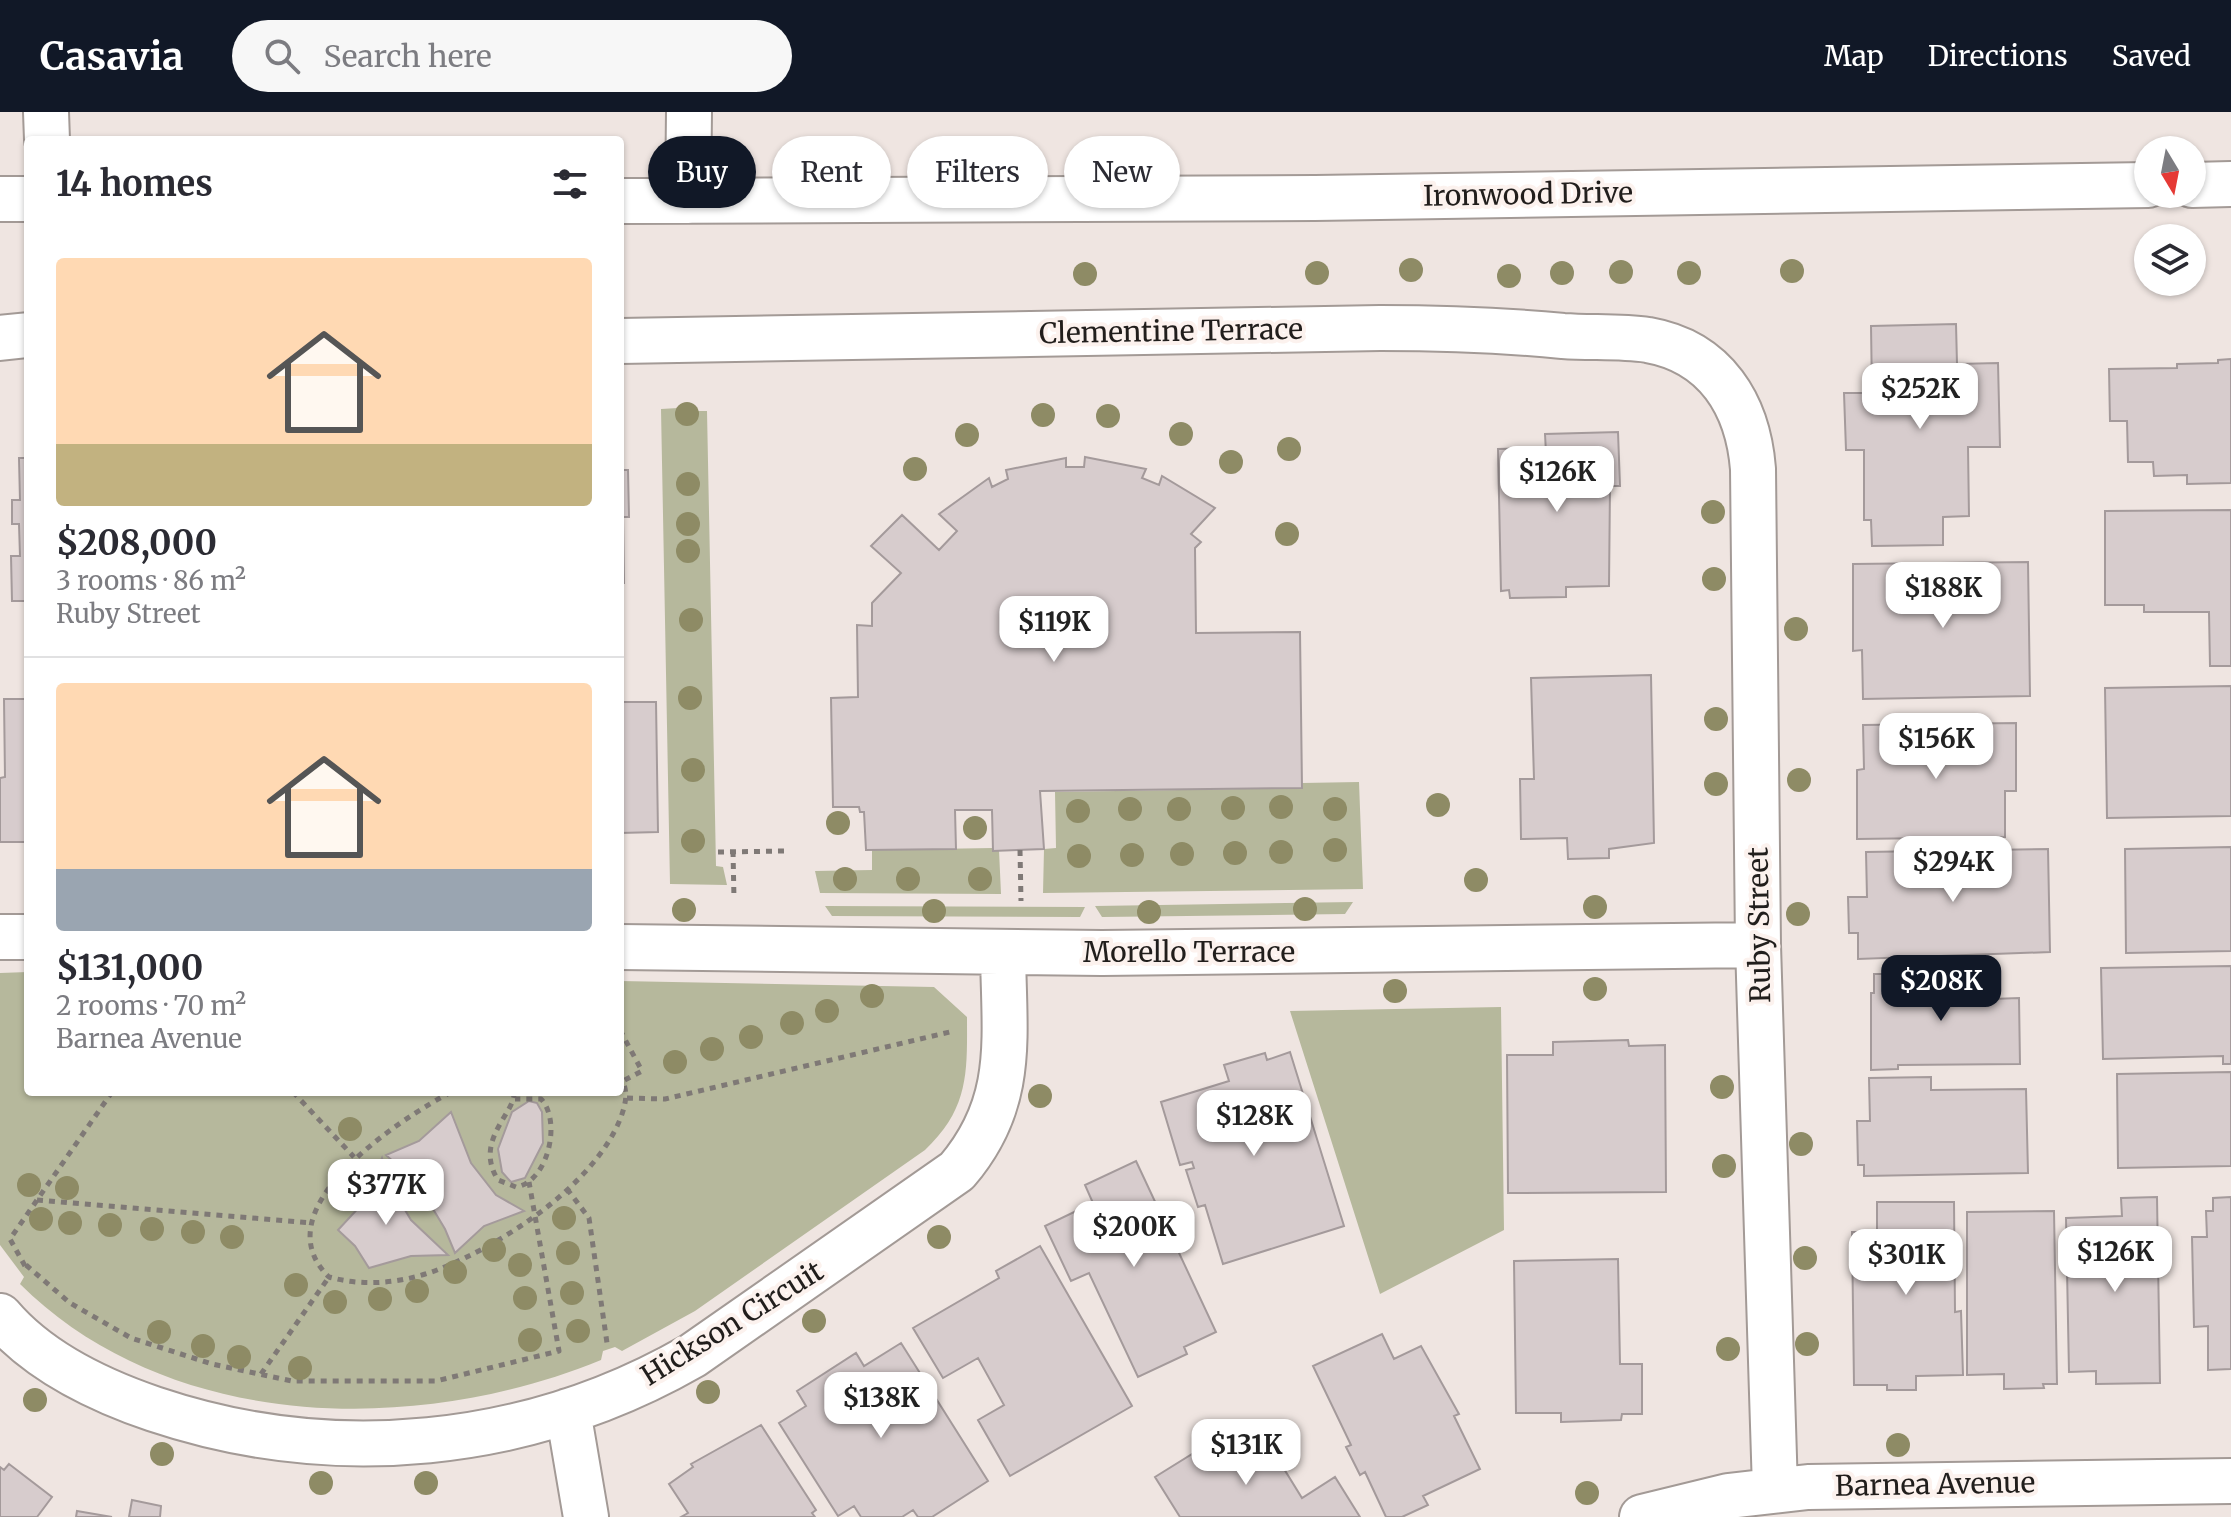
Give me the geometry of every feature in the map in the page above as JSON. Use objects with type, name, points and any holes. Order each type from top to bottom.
[{"type":"street","points":[[46,112],[47,136]]},
{"type":"street","points":[[689,112],[689,136]]},
{"type":"street","points":[[2206,185],[2231,184]]},
{"type":"street","name":"Ironwood Drive","points":[[756,201],[1315,198],[2134,185]]},
{"type":"street","points":[[0,199],[24,199]]},
{"type":"street","name":"Ironwood Drive","points":[[624,201],[648,201]]},
{"type":"street","name":"Clementine Terrace","points":[[624,341],[1302,329],[1501,329],[1646,340],[1691,355],[1715,371]]},
{"type":"street","points":[[0,338],[24,335]]},
{"type":"street","name":"Ruby Street","points":[[1715,371],[1743,415],[1753,469],[1758,945],[1775,1489]]},
{"type":"street","points":[[0,937],[24,937]]},
{"type":"street","name":"Morello Terrace","points":[[624,947],[1003,952],[1758,945]]},
{"type":"street","name":"Hickson Circuit","points":[[0,1316],[35,1349],[101,1388],[172,1415],[245,1434],[290,1441],[396,1444],[504,1429],[568,1411],[662,1373],[692,1356],[957,1171],[985,1135],[1002,1086],[1003,952]]},
{"type":"street","points":[[568,1411],[586,1517]]},
{"type":"street","name":"Barnea Avenue","points":[[1642,1517],[1689,1504],[1775,1489],[1845,1485],[2231,1481]]},
{"type":"path","points":[[1020,850],[1021,901]]},
{"type":"path","points":[[733,851],[734,900]]},
{"type":"path","points":[[718,852],[786,851]]},
{"type":"path","points":[[627,1098],[665,1099],[955,1031]]},
{"type":"path","points":[[624,1037],[642,1071],[624,1078]]},
{"type":"path","points":[[329,1277],[367,1283],[414,1277],[472,1254],[535,1216],[567,1189],[614,1133],[627,1098],[624,1087]]},
{"type":"path","points":[[109,1096],[10,1239],[26,1265],[70,1303],[131,1338],[170,1352],[261,1375],[331,1383],[436,1381],[559,1351],[529,1182]]},
{"type":"path","points":[[297,1096],[354,1157]]},
{"type":"path","points":[[329,1277],[313,1249],[313,1223],[328,1191],[354,1157],[398,1124],[444,1096]]},
{"type":"path","points":[[514,1096],[497,1127],[492,1165],[498,1180],[516,1187],[529,1182],[548,1149],[550,1116],[541,1099],[522,1096]]},
{"type":"path","points":[[567,1189],[589,1218],[607,1345]]},
{"type":"path","points":[[37,1200],[313,1223]]},
{"type":"path","points":[[19,1270],[26,1265]]},
{"type":"path","points":[[261,1375],[329,1277]]},
{"type":"green space","points":[[695,407],[695,411],[707,411],[716,866],[723,867],[727,885],[670,884],[661,409]]},
{"type":"green space","points":[[1359,782],[1363,889],[1043,893],[1044,849],[1056,848],[1055,792],[1302,788],[1302,783]]},
{"type":"green space","points":[[872,850],[999,850],[1001,894],[820,893],[815,871],[872,870]]},
{"type":"green space","points":[[1353,902],[1345,914],[1102,917],[1095,906]]},
{"type":"green space","points":[[825,906],[1085,907],[1080,917],[832,916]]},
{"type":"green space","points":[[24,972],[24,1096],[624,1096],[624,981],[934,987],[967,1017],[966,1071],[951,1119],[925,1150],[695,1311],[622,1351],[615,1347],[603,1351],[601,1360],[529,1385],[453,1401],[375,1408],[297,1406],[221,1393],[148,1369],[80,1333],[20,1284],[24,1277],[0,1245],[0,973]]},
{"type":"green space","points":[[1501,1007],[1504,1230],[1380,1294],[1290,1011]]},
{"type":"building","points":[[1956,324],[1957,364],[1998,363],[2000,447],[1968,447],[1969,516],[1943,517],[1943,545],[1872,546],[1871,520],[1864,520],[1864,450],[1846,450],[1844,393],[1872,393],[1871,326]]},
{"type":"building","points":[[2231,359],[2231,483],[2187,484],[2187,475],[2154,476],[2153,462],[2128,462],[2127,421],[2110,421],[2109,369],[2177,368],[2177,364],[2218,363],[2218,360]]},
{"type":"building","points":[[1618,432],[1620,486],[1610,486],[1609,586],[1566,587],[1566,597],[1510,598],[1509,590],[1501,591],[1498,449],[1532,448],[1532,454],[1546,453],[1545,434]]},
{"type":"building","points":[[1085,457],[1146,469],[1142,478],[1159,485],[1162,476],[1215,508],[1191,534],[1201,542],[1195,548],[1196,633],[1300,632],[1302,788],[1040,791],[1044,849],[993,851],[992,810],[955,810],[956,849],[866,850],[864,812],[860,812],[859,807],[833,807],[831,698],[858,697],[857,625],[872,626],[872,603],[901,573],[871,546],[902,515],[939,550],[957,531],[939,514],[989,478],[992,487],[1008,479],[1006,470],[1066,458],[1066,467],[1084,467]]},
{"type":"building","points":[[19,458],[24,458],[24,601],[12,601],[11,556],[20,556],[19,524],[12,524],[12,500],[20,500]]},
{"type":"building","points":[[624,470],[628,470],[629,517],[624,517]]},
{"type":"building","points":[[2231,510],[2231,666],[2210,666],[2209,612],[2144,612],[2144,605],[2105,605],[2105,511]]},
{"type":"building","points":[[2028,562],[2030,696],[1863,699],[1862,650],[1853,651],[1853,564]]},
{"type":"building","points":[[1651,675],[1654,843],[1609,849],[1609,858],[1568,859],[1567,838],[1521,839],[1520,779],[1534,779],[1531,678]]},
{"type":"building","points":[[2231,686],[2231,816],[2107,818],[2105,688]]},
{"type":"building","points":[[4,699],[24,699],[24,842],[0,842],[0,778],[5,777]]},
{"type":"building","points":[[624,702],[656,702],[658,832],[624,833]]},
{"type":"building","points":[[2016,723],[2016,791],[2005,791],[2005,837],[1857,839],[1857,770],[1864,769],[1863,725]]},
{"type":"building","points":[[2231,847],[2231,951],[2126,953],[2125,849]]},
{"type":"building","points":[[2048,849],[2050,952],[1858,959],[1858,933],[1849,933],[1848,897],[1867,897],[1866,852]]},
{"type":"building","points":[[2231,966],[2231,1064],[2223,1064],[2223,1056],[2103,1059],[2101,968]]},
{"type":"building","points":[[1874,974],[1924,974],[1924,979],[1992,978],[1992,999],[2019,998],[2020,1064],[1898,1065],[1898,1069],[1871,1070],[1871,993],[1874,993]]},
{"type":"building","points":[[1628,1040],[1629,1046],[1665,1045],[1666,1192],[1508,1193],[1507,1055],[1553,1055],[1553,1042]]},
{"type":"building","points":[[1290,1052],[1344,1226],[1223,1264],[1205,1205],[1198,1207],[1186,1170],[1194,1168],[1192,1162],[1180,1165],[1161,1102],[1229,1081],[1224,1065],[1265,1053],[1267,1060]]},
{"type":"building","points":[[2231,1072],[2231,1166],[2118,1168],[2117,1074]]},
{"type":"building","points":[[1931,1077],[1931,1090],[2026,1089],[2028,1173],[1864,1176],[1864,1165],[1858,1165],[1857,1121],[1870,1121],[1869,1078]]},
{"type":"building","points":[[529,1101],[537,1103],[542,1112],[543,1143],[525,1178],[511,1182],[502,1172],[498,1149],[512,1112]]},
{"type":"building","points":[[451,1112],[471,1163],[496,1195],[524,1211],[484,1226],[455,1253],[445,1229],[418,1184],[386,1155],[419,1141]]},
{"type":"building","points":[[382,1158],[389,1183],[411,1220],[448,1255],[411,1256],[369,1268],[355,1246],[338,1230],[364,1202]]},
{"type":"building","points":[[1136,1161],[1216,1332],[1184,1347],[1187,1354],[1138,1377],[1089,1273],[1071,1281],[1045,1226],[1093,1203],[1085,1185]]},
{"type":"building","points":[[2157,1197],[2160,1383],[2096,1384],[2096,1371],[2069,1372],[2066,1218],[2122,1216],[2121,1198]]},
{"type":"building","points":[[2231,1197],[2231,1369],[2208,1370],[2208,1326],[2194,1327],[2192,1237],[2207,1237],[2206,1211],[2213,1211],[2213,1198]]},
{"type":"building","points":[[1877,1202],[1954,1202],[1955,1312],[1961,1311],[1963,1375],[1916,1376],[1916,1390],[1887,1390],[1887,1385],[1854,1385],[1852,1232],[1877,1232]]},
{"type":"building","points":[[2054,1211],[2057,1384],[2043,1384],[2044,1388],[2004,1389],[2004,1374],[1967,1375],[1967,1212]]},
{"type":"building","points":[[1040,1246],[1132,1406],[1010,1476],[978,1420],[1004,1405],[978,1358],[943,1378],[913,1328],[999,1278],[996,1271]]},
{"type":"building","points":[[1618,1259],[1620,1364],[1642,1364],[1642,1414],[1622,1414],[1621,1420],[1561,1422],[1561,1413],[1516,1413],[1514,1261]]},
{"type":"building","points":[[1382,1334],[1394,1359],[1421,1346],[1459,1414],[1454,1416],[1480,1469],[1423,1496],[1428,1505],[1402,1517],[1386,1517],[1365,1472],[1360,1475],[1346,1447],[1351,1445],[1313,1366]]},
{"type":"building","points":[[901,1343],[988,1481],[932,1517],[918,1517],[913,1510],[902,1517],[861,1517],[854,1506],[838,1516],[779,1423],[806,1406],[797,1391],[856,1353],[864,1366]]},
{"type":"building","points":[[761,1425],[816,1510],[812,1513],[815,1517],[681,1517],[688,1513],[669,1484],[693,1467],[691,1464]]},
{"type":"building","points":[[1226,1433],[1242,1459],[1268,1443],[1302,1498],[1335,1477],[1360,1517],[1180,1517],[1155,1477]]},
{"type":"building","points":[[9,1464],[52,1497],[37,1517],[0,1517],[0,1467],[4,1470]]},
{"type":"building","points":[[132,1500],[161,1506],[160,1517],[129,1517]]},
{"type":"building","points":[[77,1511],[112,1517],[76,1517]]}]
